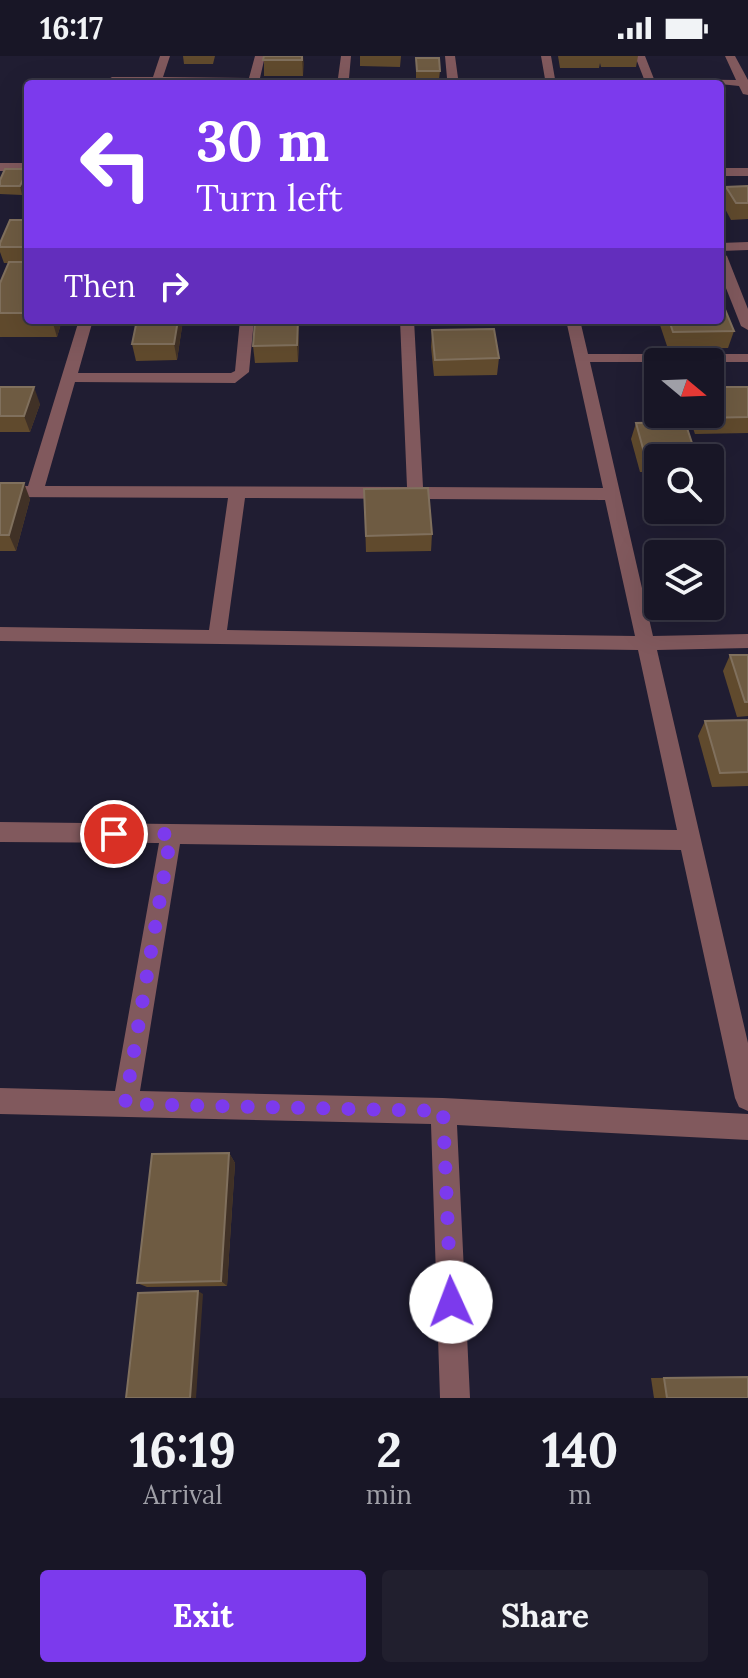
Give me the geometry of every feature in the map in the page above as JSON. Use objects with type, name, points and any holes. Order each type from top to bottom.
[{"type":"street","points":[[157,80],[165,56]]},
{"type":"street","points":[[254,80],[260,56]]},
{"type":"street","points":[[343,80],[346,56]]},
{"type":"street","points":[[450,56],[452,80]]},
{"type":"street","points":[[546,56],[551,80]]},
{"type":"street","points":[[640,56],[649,80]]},
{"type":"street","points":[[724,86],[746,87],[730,56]]},
{"type":"street","points":[[0,167],[24,167]]},
{"type":"street","points":[[724,172],[748,172]]},
{"type":"street","points":[[724,247],[748,246]]},
{"type":"street","points":[[724,266],[748,326]]},
{"type":"street","points":[[35,491],[85,324]]},
{"type":"street","points":[[69,377],[235,378],[242,372],[247,324]]},
{"type":"street","points":[[407,324],[415,493]]},
{"type":"street","points":[[574,324],[748,1098]]},
{"type":"street","points":[[582,358],[748,358]]},
{"type":"street","points":[[0,491],[614,494]]},
{"type":"street","points":[[217,637],[237,492]]},
{"type":"street","points":[[0,634],[647,643],[748,641]]},
{"type":"street","points":[[0,832],[691,840]]},
{"type":"street","points":[[125,1104],[171,834]]},
{"type":"street","points":[[0,1101],[443,1111],[748,1127]]},
{"type":"street","points":[[443,1111],[455,1398]]},
{"type":"building","points":[[264,56],[302,56],[302,60],[263,60]]},
{"type":"building","points":[[416,58],[439,58],[440,71],[417,71]]},
{"type":"building","points":[[5,169],[24,169],[20,186],[0,186]]},
{"type":"building","points":[[748,186],[748,203],[736,203],[726,187]]},
{"type":"building","points":[[10,220],[24,220],[24,247],[0,247]]},
{"type":"building","points":[[9,262],[24,262],[24,313],[0,313],[0,283]]},
{"type":"building","points":[[724,307],[734,331],[673,332],[670,324],[724,324]]},
{"type":"building","points":[[136,324],[177,324],[174,344],[132,344]]},
{"type":"building","points":[[255,324],[298,324],[297,345],[253,346]]},
{"type":"building","points":[[494,329],[499,358],[435,360],[432,330]]},
{"type":"building","points":[[0,387],[34,387],[24,416],[0,416]]},
{"type":"building","points":[[724,387],[748,387],[748,417],[724,418]]},
{"type":"building","points":[[636,423],[644,423],[644,428],[687,428],[692,444],[644,444],[644,452]]},
{"type":"building","points":[[0,483],[24,483],[9,535],[0,535]]},
{"type":"building","points":[[428,488],[432,534],[366,536],[364,489]]},
{"type":"building","points":[[730,655],[748,655],[748,702],[745,702]]},
{"type":"building","points":[[748,720],[748,772],[720,773],[705,721]]},
{"type":"building","points":[[229,1153],[221,1281],[137,1283],[152,1154]]},
{"type":"building","points":[[198,1291],[190,1398],[126,1398],[138,1293]]},
{"type":"building","points":[[748,1377],[748,1398],[667,1398],[664,1378]]},
{"type":"route","points":[[114,834],[171,834],[125,1104],[443,1111],[451,1302]]}]
